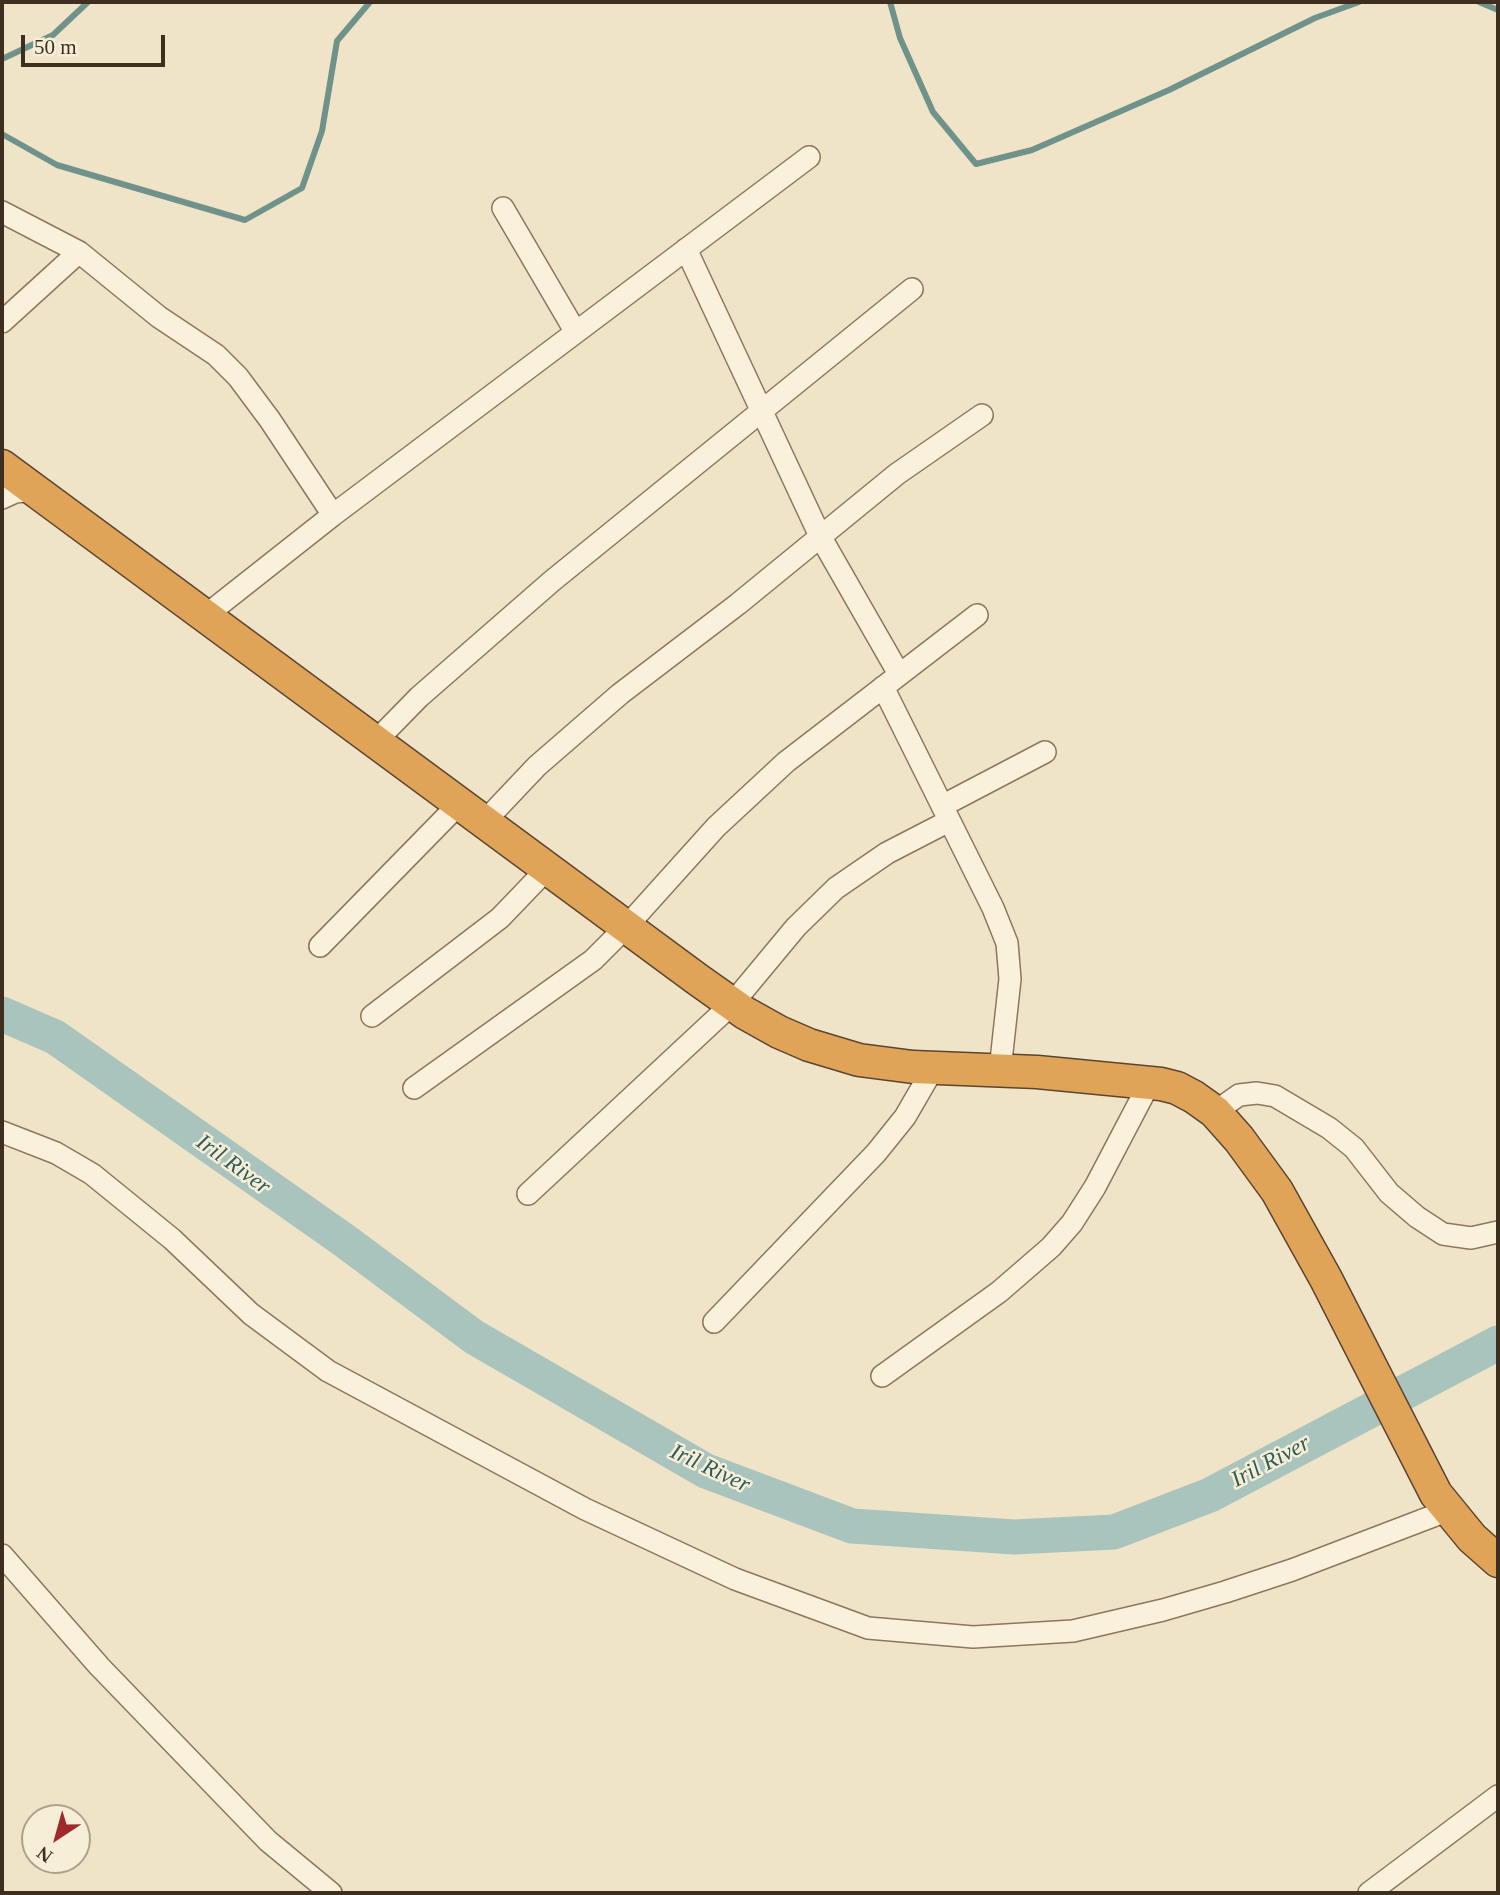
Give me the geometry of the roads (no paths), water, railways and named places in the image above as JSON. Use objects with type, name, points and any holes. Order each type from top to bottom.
[{"type":"highway","points":[[2,466],[626,927],[732,1004],[779,1032],[859,1060],[1150,1082],[1177,1088],[1215,1112],[1239,1139],[1277,1191],[1442,1502],[1472,1538],[1498,1561]]},
{"type":"street","points":[[205,617],[333,515],[809,157]]},
{"type":"street","points":[[502,208],[575,331]]},
{"type":"street","points":[[2,212],[79,252],[159,317],[216,355],[238,377],[270,420],[333,515]]},
{"type":"street","points":[[685,249],[891,680],[946,814],[993,908],[1007,943],[1010,979],[1000,1070]]},
{"type":"street","points":[[2,321],[79,252]]},
{"type":"street","points":[[375,741],[419,697],[541,590],[912,289]]},
{"type":"street","points":[[484,822],[537,766],[620,694],[738,604],[897,474],[982,415]]},
{"type":"street","points":[[2,498],[15,492],[35,491]]},
{"type":"street","points":[[414,1088],[593,960],[716,827],[786,762],[977,615]]},
{"type":"street","points":[[528,1194],[732,1004],[796,927],[836,888],[1045,752]]},
{"type":"street","points":[[320,946],[459,804]]},
{"type":"street","points":[[372,1016],[500,918],[547,869]]},
{"type":"street","points":[[715,1322],[876,1153],[905,1117],[934,1067]]},
{"type":"street","points":[[881,1376],[999,1292],[1051,1247],[1072,1223],[1095,1187],[1150,1082]]},
{"type":"street","points":[[1215,1112],[1239,1095],[1275,1096],[1329,1128],[1354,1148],[1390,1193],[1417,1217],[1443,1234],[1471,1238],[1498,1232]]},
{"type":"street","points":[[2,1132],[56,1153],[93,1174],[172,1239],[251,1314],[328,1371],[598,1515],[735,1579],[868,1628],[973,1637],[1073,1631],[1163,1610],[1292,1570],[1442,1502]]},
{"type":"street","points":[[2,1555],[99,1666],[183,1754],[268,1841],[331,1893]]},
{"type":"street","points":[[1369,1893],[1495,1807]]},
{"type":"waterway","points":[[2,59],[53,35],[88,2]]},
{"type":"waterway","points":[[2,134],[57,165],[245,220],[302,188],[322,131],[337,41],[370,2]]},
{"type":"waterway","points":[[890,2],[900,38],[933,112],[976,164],[1032,150],[1169,90],[1315,18],[1359,2]]},
{"type":"waterway","points":[[1479,2],[1498,10]]},
{"type":"waterway","name":"Iril River","points":[[2,1014],[55,1037],[345,1241],[474,1337],[706,1471],[852,1526],[1014,1537],[1114,1532],[1210,1495],[1498,1343]]}]
